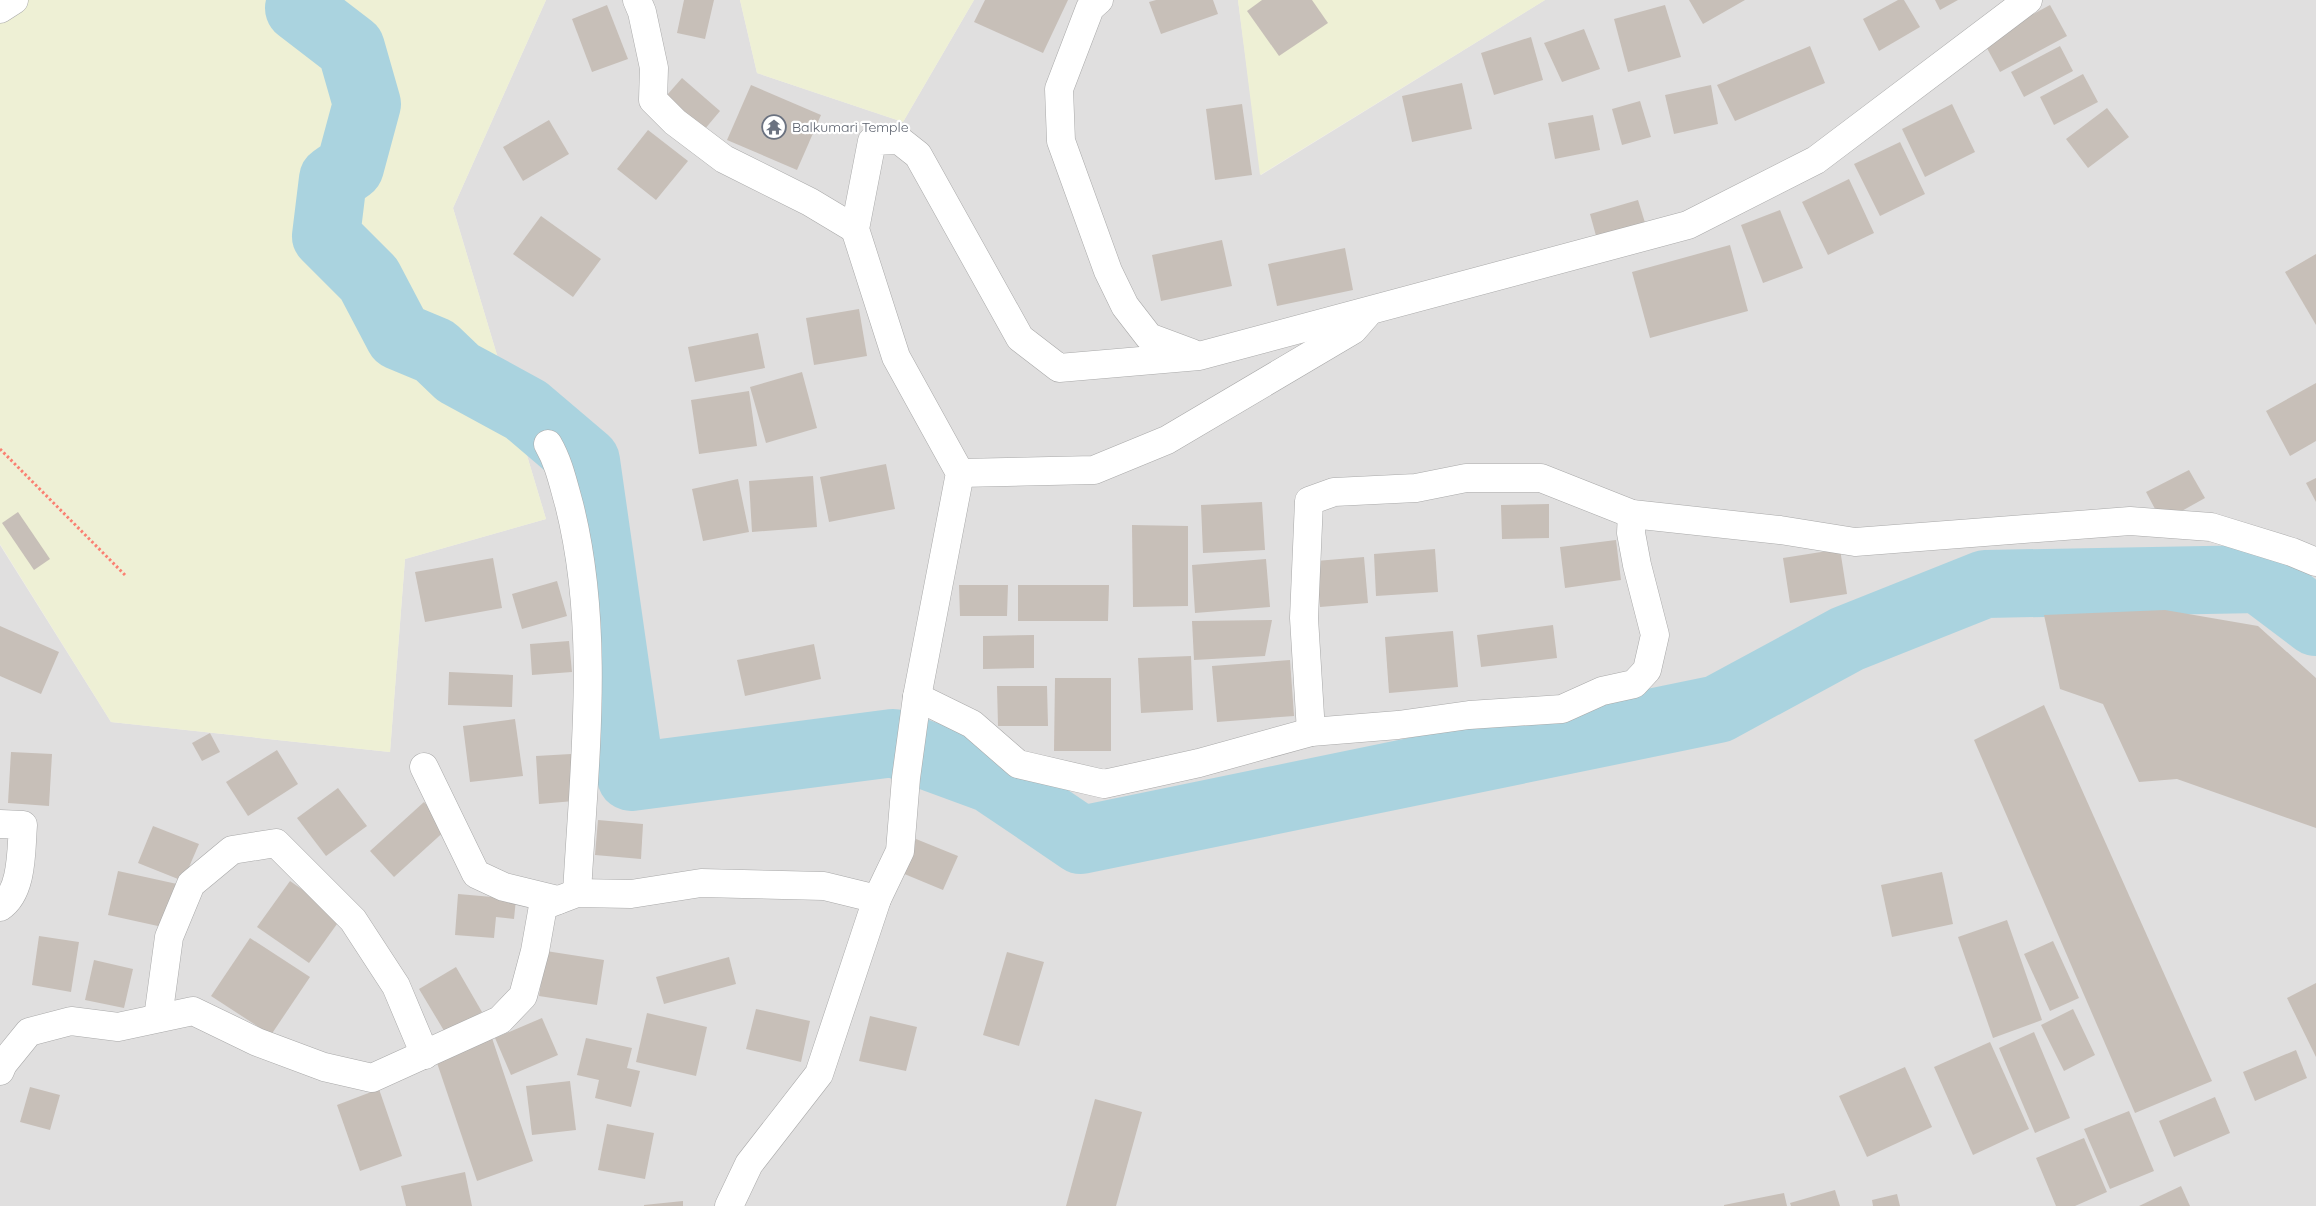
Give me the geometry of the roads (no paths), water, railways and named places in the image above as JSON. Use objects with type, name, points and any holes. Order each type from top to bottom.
[{"type":"street","points":[[0,9],[14,0]]},
{"type":"street","points":[[637,0],[642,12],[654,68],[653,100],[675,122],[724,159],[810,202],[855,229]]},
{"type":"street","points":[[1099,0],[1090,8],[1059,89],[1061,141],[1108,271],[1126,306],[1149,337],[1199,356]]},
{"type":"street","points":[[729,1206],[749,1164],[819,1074],[877,899],[900,851],[906,778],[917,697],[960,473],[896,357],[855,229],[872,141],[899,140],[918,155],[1020,338],[1059,368],[1199,356],[1688,225],[1816,160],[2028,0]]},
{"type":"street","points":[[960,473],[1094,470],[1167,440],[1353,330],[1371,310]]},
{"type":"street","points":[[548,444],[557,460],[577,536],[585,619],[587,689],[568,897]]},
{"type":"street","points":[[1311,732],[1304,618],[1309,501],[1334,492],[1416,488],[1466,478],[1541,478],[1632,514],[1780,530],[1854,542],[2130,522],[2212,527],[2292,552],[2316,562]]},
{"type":"street","points":[[917,697],[972,724],[1018,764],[1104,784],[1199,763],[1311,732],[1398,725],[1470,715],[1562,709],[1602,691],[1634,684],[1647,670],[1655,635],[1634,549],[1631,533],[1632,514]]},
{"type":"street","points":[[424,767],[476,874],[504,887],[568,897],[631,894],[700,883],[762,883],[824,886],[877,899]]},
{"type":"street","points":[[0,824],[23,825],[17,880],[8,902],[0,906]]},
{"type":"street","points":[[158,1018],[169,937],[191,884],[232,850],[276,843],[353,920],[396,986],[425,1054]]},
{"type":"street","points":[[0,1036],[29,1032],[71,1021],[118,1026],[193,1011],[257,1042],[324,1067],[372,1078],[500,1020],[523,996],[535,951],[543,906],[568,897]]},
{"type":"street","points":[[0,1071],[3,1064],[29,1032]]},
{"type":"waterway","points":[[301,0],[299,8],[351,48],[367,104],[350,167],[333,179],[326,236],[369,279],[399,336],[435,351],[458,373],[526,410],[586,461],[631,777],[893,743],[991,779],[1081,840],[1718,709],[1847,639],[1985,584],[2259,579],[2316,622]]},
{"type":"place","name":"Balkumari Temple","points":[[774,127]]}]
